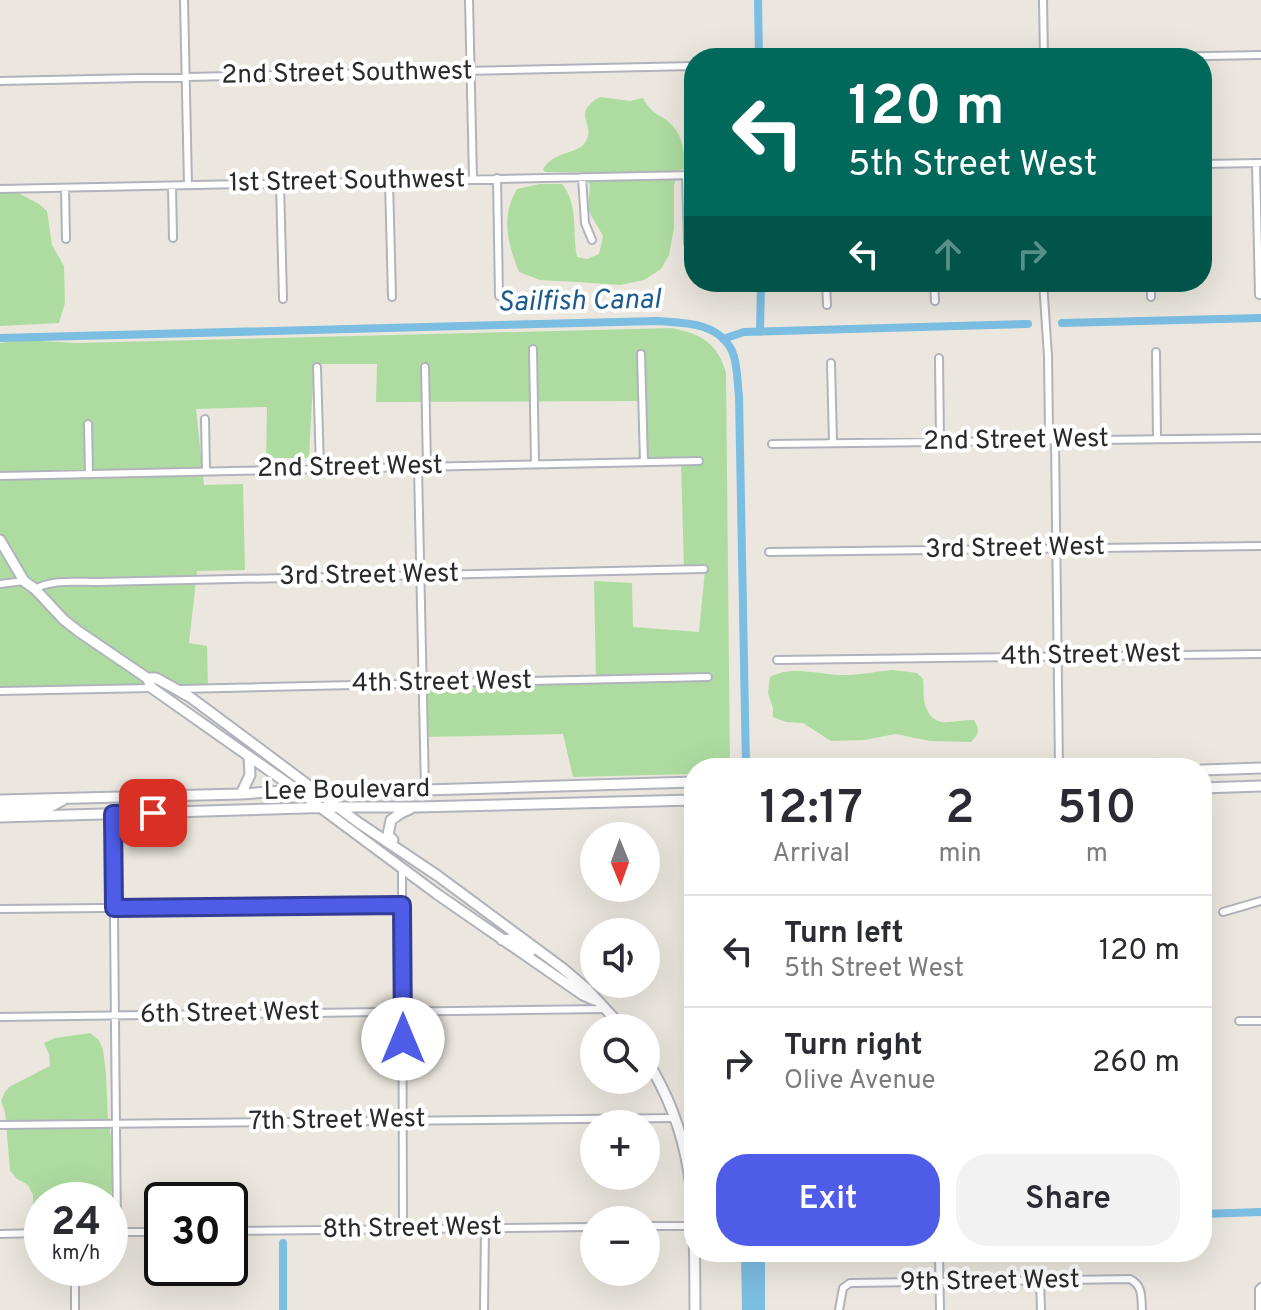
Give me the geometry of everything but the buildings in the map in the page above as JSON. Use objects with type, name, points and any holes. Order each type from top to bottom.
[{"type":"street","points":[[184,0],[188,185]]},
{"type":"street","points":[[469,0],[473,179]]},
{"type":"street","points":[[1043,0],[1044,48]]},
{"type":"street","points":[[1212,56],[1261,55]]},
{"type":"street","name":"2nd Street Southwest","points":[[0,81],[684,66]]},
{"type":"street","points":[[1212,164],[1258,163],[1259,295]]},
{"type":"street","name":"1st Street Southwest","points":[[0,189],[684,175]]},
{"type":"street","points":[[582,177],[585,223],[592,240]]},
{"type":"street","points":[[497,178],[499,296]]},
{"type":"street","points":[[389,181],[392,297]]},
{"type":"street","points":[[280,183],[283,299]]},
{"type":"street","points":[[172,186],[173,238]]},
{"type":"street","points":[[65,188],[66,239]]},
{"type":"street","points":[[826,292],[827,305]]},
{"type":"street","points":[[935,292],[935,301]]},
{"type":"street","points":[[1044,292],[1049,431],[1055,440],[1059,758]]},
{"type":"street","points":[[1151,292],[1151,297]]},
{"type":"street","points":[[533,349],[535,464]]},
{"type":"street","points":[[1156,352],[1157,439]]},
{"type":"street","points":[[641,354],[644,462]]},
{"type":"street","points":[[939,358],[940,441]]},
{"type":"street","points":[[831,363],[833,443]]},
{"type":"street","points":[[317,367],[320,469]]},
{"type":"street","points":[[425,367],[427,467]]},
{"type":"street","points":[[205,419],[206,471]]},
{"type":"street","points":[[88,424],[89,473]]},
{"type":"street","name":"2nd Street West","points":[[772,444],[1261,438]]},
{"type":"street","name":"2nd Street West","points":[[0,476],[699,461]]},
{"type":"street","points":[[418,467],[425,790]]},
{"type":"street","points":[[0,540],[24,581],[78,631],[402,869],[583,995],[597,1001]]},
{"type":"street","name":"3rd Street West","points":[[769,552],[1261,546]]},
{"type":"street","name":"3rd Street West","points":[[35,589],[42,584],[66,582],[704,569]]},
{"type":"street","points":[[0,584],[24,581]]},
{"type":"street","name":"4th Street West","points":[[777,660],[1261,654]]},
{"type":"street","name":"4th Street West","points":[[176,689],[708,677]]},
{"type":"street","points":[[0,691],[150,683],[156,678],[176,689],[501,922],[561,967],[610,1014]]},
{"type":"street","points":[[241,794],[250,775],[249,756]]},
{"type":"street","points":[[1212,770],[1261,768]]},
{"type":"street","name":"Lee Boulevard","points":[[0,800],[684,782]]},
{"type":"street","points":[[1212,788],[1261,786]]},
{"type":"street","points":[[0,809],[50,807],[66,798]]},
{"type":"street","name":"Lee Boulevard","points":[[0,817],[684,800]]},
{"type":"street","points":[[400,849],[388,835],[391,820],[417,807]]},
{"type":"street","points":[[113,814],[115,1182]]},
{"type":"street","points":[[402,869],[403,1229]]},
{"type":"street","points":[[1223,912],[1261,901]]},
{"type":"street","points":[[0,909],[402,905]]},
{"type":"street","points":[[501,922],[502,940]]},
{"type":"street","points":[[502,940],[511,939],[550,964],[561,967]]},
{"type":"street","name":"6th Street West","points":[[0,1017],[605,1009]]},
{"type":"street","points":[[1239,1021],[1261,1021]]},
{"type":"street","points":[[660,1084],[684,1148]]},
{"type":"street","name":"7th Street West","points":[[0,1125],[675,1118]]},
{"type":"street","points":[[660,1226],[684,1226]]},
{"type":"street","name":"8th Street West","points":[[248,1231],[580,1227]]},
{"type":"street","points":[[484,1310],[485,1228]]},
{"type":"street","points":[[0,1234],[24,1233]]},
{"type":"street","points":[[694,1262],[695,1310]]},
{"type":"street","points":[[939,1262],[940,1310]]},
{"type":"street","name":"9th Street West","points":[[839,1310],[843,1288],[850,1283],[1130,1279],[1138,1284],[1141,1291],[1142,1310]]},
{"type":"street","points":[[1040,1281],[1041,1310]]},
{"type":"street","points":[[75,1286],[75,1310]]},
{"type":"street","points":[[1259,1310],[1261,1287]]},
{"type":"green space","points":[[600,97],[630,101],[643,98],[650,109],[676,129],[681,140],[684,169],[678,170],[674,185],[674,228],[669,255],[661,269],[644,280],[620,285],[540,280],[519,272],[512,251],[507,220],[517,189],[540,184],[562,184],[573,209],[577,257],[587,259],[599,254],[603,236],[588,210],[590,185],[583,172],[545,172],[543,169],[553,159],[578,149],[586,141],[588,129],[585,114],[591,103]]},
{"type":"green space","points":[[0,188],[9,188],[47,211],[52,245],[64,266],[65,303],[59,323],[0,326]]},
{"type":"green space","points":[[672,328],[700,337],[713,347],[726,373],[730,758],[684,758],[684,774],[573,777],[563,734],[423,737],[423,684],[596,679],[594,581],[632,583],[633,627],[699,632],[705,570],[684,569],[681,463],[638,458],[646,401],[376,402],[377,364],[314,364],[309,458],[266,458],[267,407],[196,409],[204,485],[243,484],[245,570],[197,571],[189,643],[207,646],[208,689],[186,690],[158,674],[148,673],[67,616],[27,578],[0,532],[0,343],[24,340],[76,343]]},
{"type":"green space","points":[[0,548],[32,592],[75,634],[144,680],[148,688],[0,695]]},
{"type":"green space","points":[[893,670],[917,673],[923,679],[924,700],[932,717],[943,722],[974,720],[978,729],[974,739],[971,742],[930,741],[896,734],[864,740],[831,741],[803,723],[773,717],[768,693],[770,677],[779,673],[798,671],[847,675]]},
{"type":"green space","points":[[90,1033],[99,1040],[103,1050],[113,1182],[24,1183],[10,1170],[5,1112],[1,1101],[9,1087],[50,1066],[44,1043],[55,1038]]},
{"type":"water","points":[[741,1262],[765,1262],[765,1310],[742,1310]]},
{"type":"waterway","points":[[758,0],[759,48]]},
{"type":"waterway","points":[[760,332],[761,292]]},
{"type":"waterway","points":[[1062,323],[1261,318]]},
{"type":"waterway","name":"Sailfish Canal","points":[[0,338],[657,321],[699,326],[718,334],[734,356],[739,396],[746,758]]},
{"type":"waterway","points":[[723,339],[744,332],[1028,324]]},
{"type":"waterway","points":[[1212,1214],[1261,1212]]},
{"type":"waterway","points":[[283,1243],[283,1310]]},
{"type":"route","points":[[153,813],[113,814],[114,908],[402,905],[403,1039]]}]
